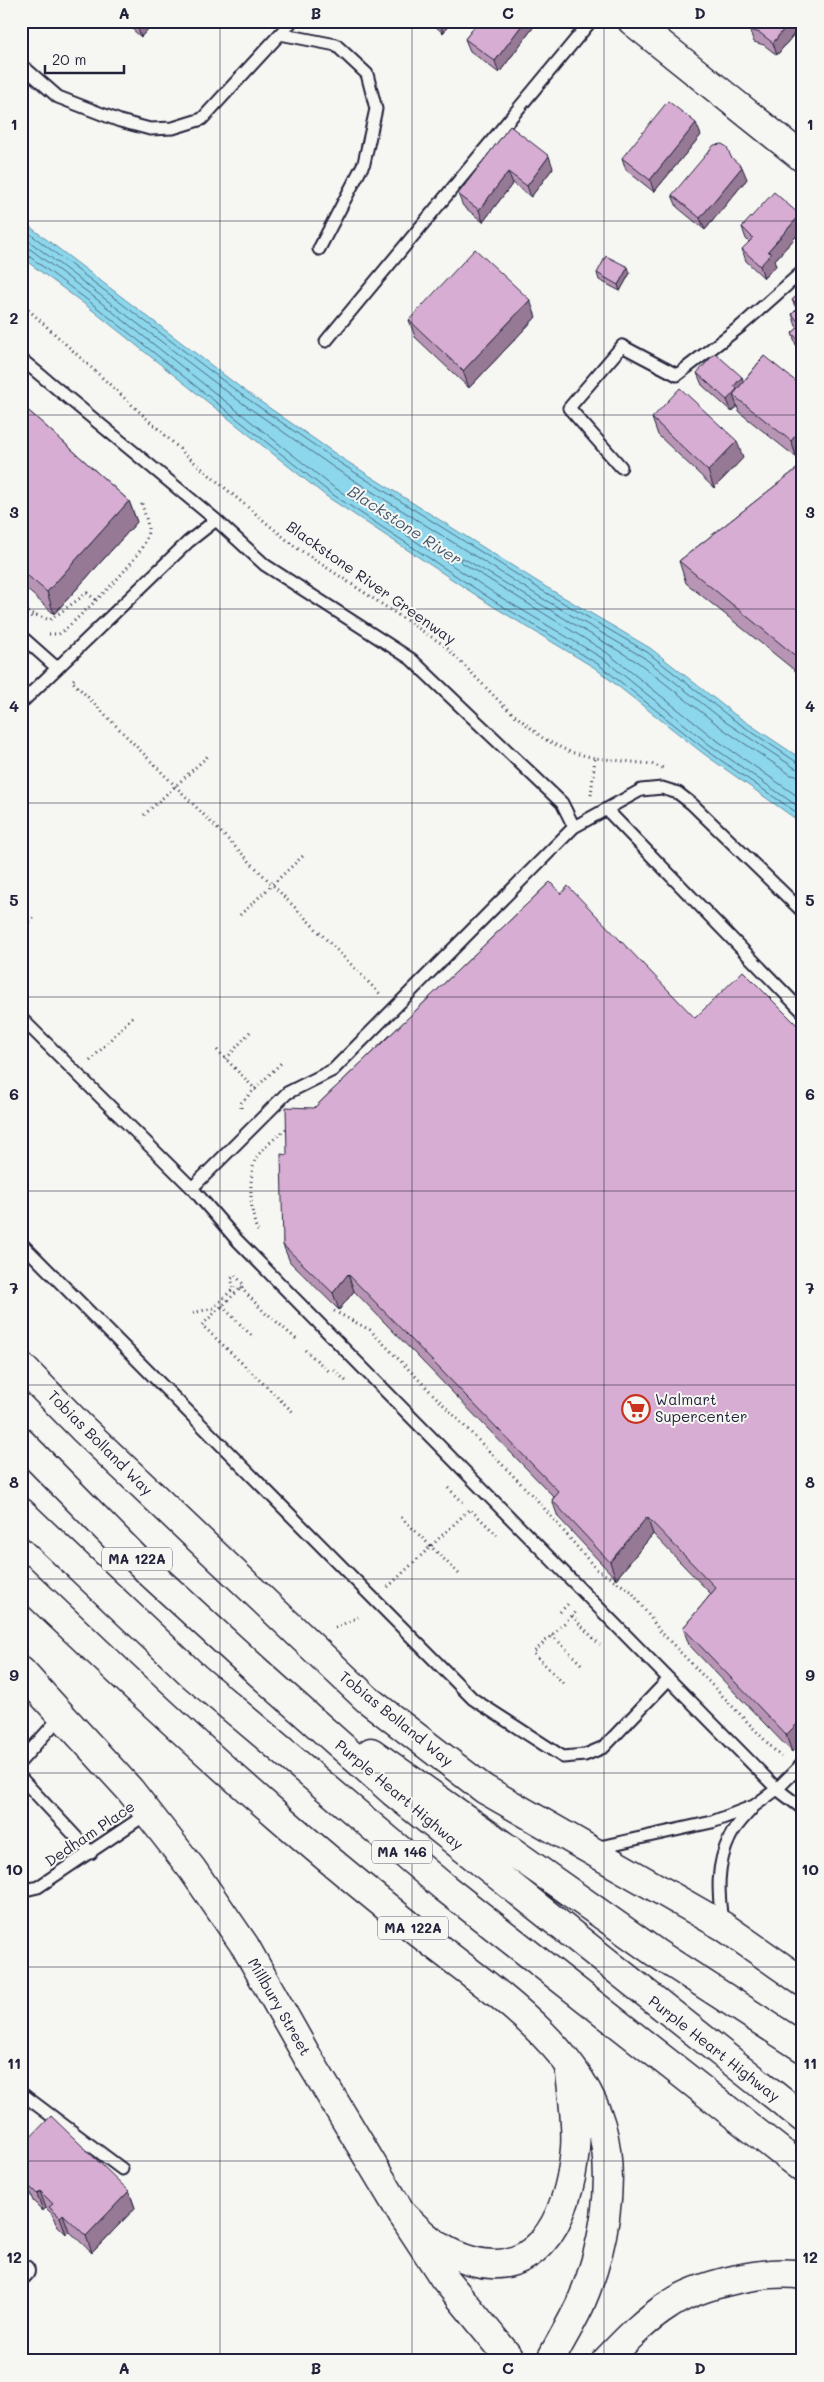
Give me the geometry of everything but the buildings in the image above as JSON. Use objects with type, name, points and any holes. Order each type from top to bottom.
[{"type":"main road","points":[[632,21],[803,158]]},
{"type":"main road","name":"Tobias Bolland Way","points":[[21,1366],[130,1474],[367,1699],[484,1790],[722,1926],[803,1982]]},
{"type":"main road","name":"Purple Heart Highway","points":[[21,1442],[150,1573],[257,1672],[394,1792],[803,2118]]},
{"type":"main road","name":"MA 146","points":[[21,1512],[195,1677],[438,1881],[803,2169]]},
{"type":"main road","name":"MA 122A","points":[[21,1579],[120,1673],[276,1814],[352,1880],[509,2005],[546,2037],[569,2062],[594,2106],[601,2126],[608,2175],[600,2246],[579,2308],[550,2361]]},
{"type":"main road","name":"Millbury Street","points":[[21,1670],[130,1790],[192,1869],[245,1946],[307,2056],[402,2214],[444,2278],[512,2361]]},
{"type":"main road","name":"MA 122A","points":[[257,1672],[656,1953],[803,2048]]},
{"type":"main road","points":[[402,2214],[429,2239],[451,2253],[473,2262],[498,2264],[518,2261],[533,2252],[544,2241],[556,2223],[572,2174],[575,2148],[569,2062]]},
{"type":"main road","points":[[606,2361],[632,2334],[670,2304],[710,2287],[756,2275],[803,2275]]},
{"type":"lane","points":[[26,69],[58,97],[120,121],[150,129],[173,128],[202,119],[292,21]]},
{"type":"lane","points":[[326,341],[591,21]]},
{"type":"lane","points":[[280,34],[336,45],[367,74],[376,109],[364,163],[319,249]]},
{"type":"lane","points":[[621,467],[569,408],[622,346],[676,376],[741,326],[803,270]]},
{"type":"lane","points":[[21,359],[216,520],[265,565],[412,659],[562,803],[574,828]]},
{"type":"lane","points":[[21,703],[188,542],[216,520]]},
{"type":"lane","points":[[21,636],[57,668]]},
{"type":"lane","points":[[192,1188],[287,1092],[333,1070],[574,828],[641,790],[662,788],[678,794],[692,804],[803,912]]},
{"type":"lane","points":[[606,809],[803,1012]]},
{"type":"lane","points":[[21,1018],[192,1188],[236,1239],[777,1789],[803,1809]]},
{"type":"lane","points":[[21,1243],[473,1699],[563,1757],[585,1755],[604,1748],[669,1679]]},
{"type":"lane","points":[[21,1762],[62,1715]]},
{"type":"lane","points":[[722,1926],[718,1893],[720,1862],[730,1836],[754,1806],[777,1789],[803,1763]]},
{"type":"lane","points":[[21,1778],[90,1854]]},
{"type":"lane","points":[[589,1850],[712,1822],[754,1806]]},
{"type":"lane","name":"Dedham Place","points":[[21,1891],[38,1888],[148,1813]]},
{"type":"lane","points":[[21,2093],[122,2170]]},
{"type":"path","name":"Blackstone River Greenway","points":[[21,303],[194,462],[294,546],[445,646],[505,707],[544,739],[570,752],[595,758],[651,764],[666,769]]},
{"type":"path","points":[[45,632],[52,635],[59,634],[131,564],[146,543],[148,530],[141,500]]},
{"type":"path","points":[[26,611],[50,620],[87,592],[96,600]]},
{"type":"path","points":[[21,605],[39,625]]},
{"type":"path","points":[[77,676],[72,681],[381,995]]},
{"type":"path","points":[[144,815],[174,785],[210,754]]},
{"type":"path","points":[[586,820],[594,782],[595,758]]},
{"type":"path","points":[[240,915],[305,854]]},
{"type":"path","points":[[21,928],[36,916]]},
{"type":"path","points":[[96,1054],[133,1016]]},
{"type":"path","points":[[226,1059],[250,1032]]},
{"type":"path","points":[[217,1050],[257,1090]]},
{"type":"path","points":[[241,1108],[241,1103],[257,1090],[281,1063]]},
{"type":"path","points":[[261,1236],[256,1228],[251,1174],[256,1158],[291,1123]]},
{"type":"path","points":[[193,1313],[213,1308],[234,1288],[231,1279],[235,1275],[244,1285],[202,1325],[294,1413]]},
{"type":"path","points":[[241,1288],[296,1339]]},
{"type":"path","points":[[222,1306],[251,1335]]},
{"type":"path","points":[[330,1309],[370,1330],[537,1500],[596,1569],[631,1590],[660,1631],[780,1757],[785,1757]]},
{"type":"path","points":[[305,1350],[331,1373]]},
{"type":"path","points":[[448,1488],[463,1502]]},
{"type":"path","points":[[382,1594],[470,1508],[497,1535]]},
{"type":"path","points":[[400,1517],[460,1575]]},
{"type":"path","points":[[564,1683],[533,1654],[577,1611],[565,1596]]},
{"type":"path","points":[[560,1612],[570,1602]]},
{"type":"path","points":[[572,1616],[600,1644]]},
{"type":"path","points":[[335,1628],[358,1617]]},
{"type":"path","points":[[552,1635],[581,1664]]},
{"type":"water","name":"Blackstone River","points":[[21,220],[245,391],[343,459],[546,587],[650,648],[734,714],[803,760],[803,824],[704,754],[595,668],[491,605],[326,496],[87,306],[21,257]]},
{"type":"place","name":"Walmart Supercenter","points":[[636,1409]]}]
